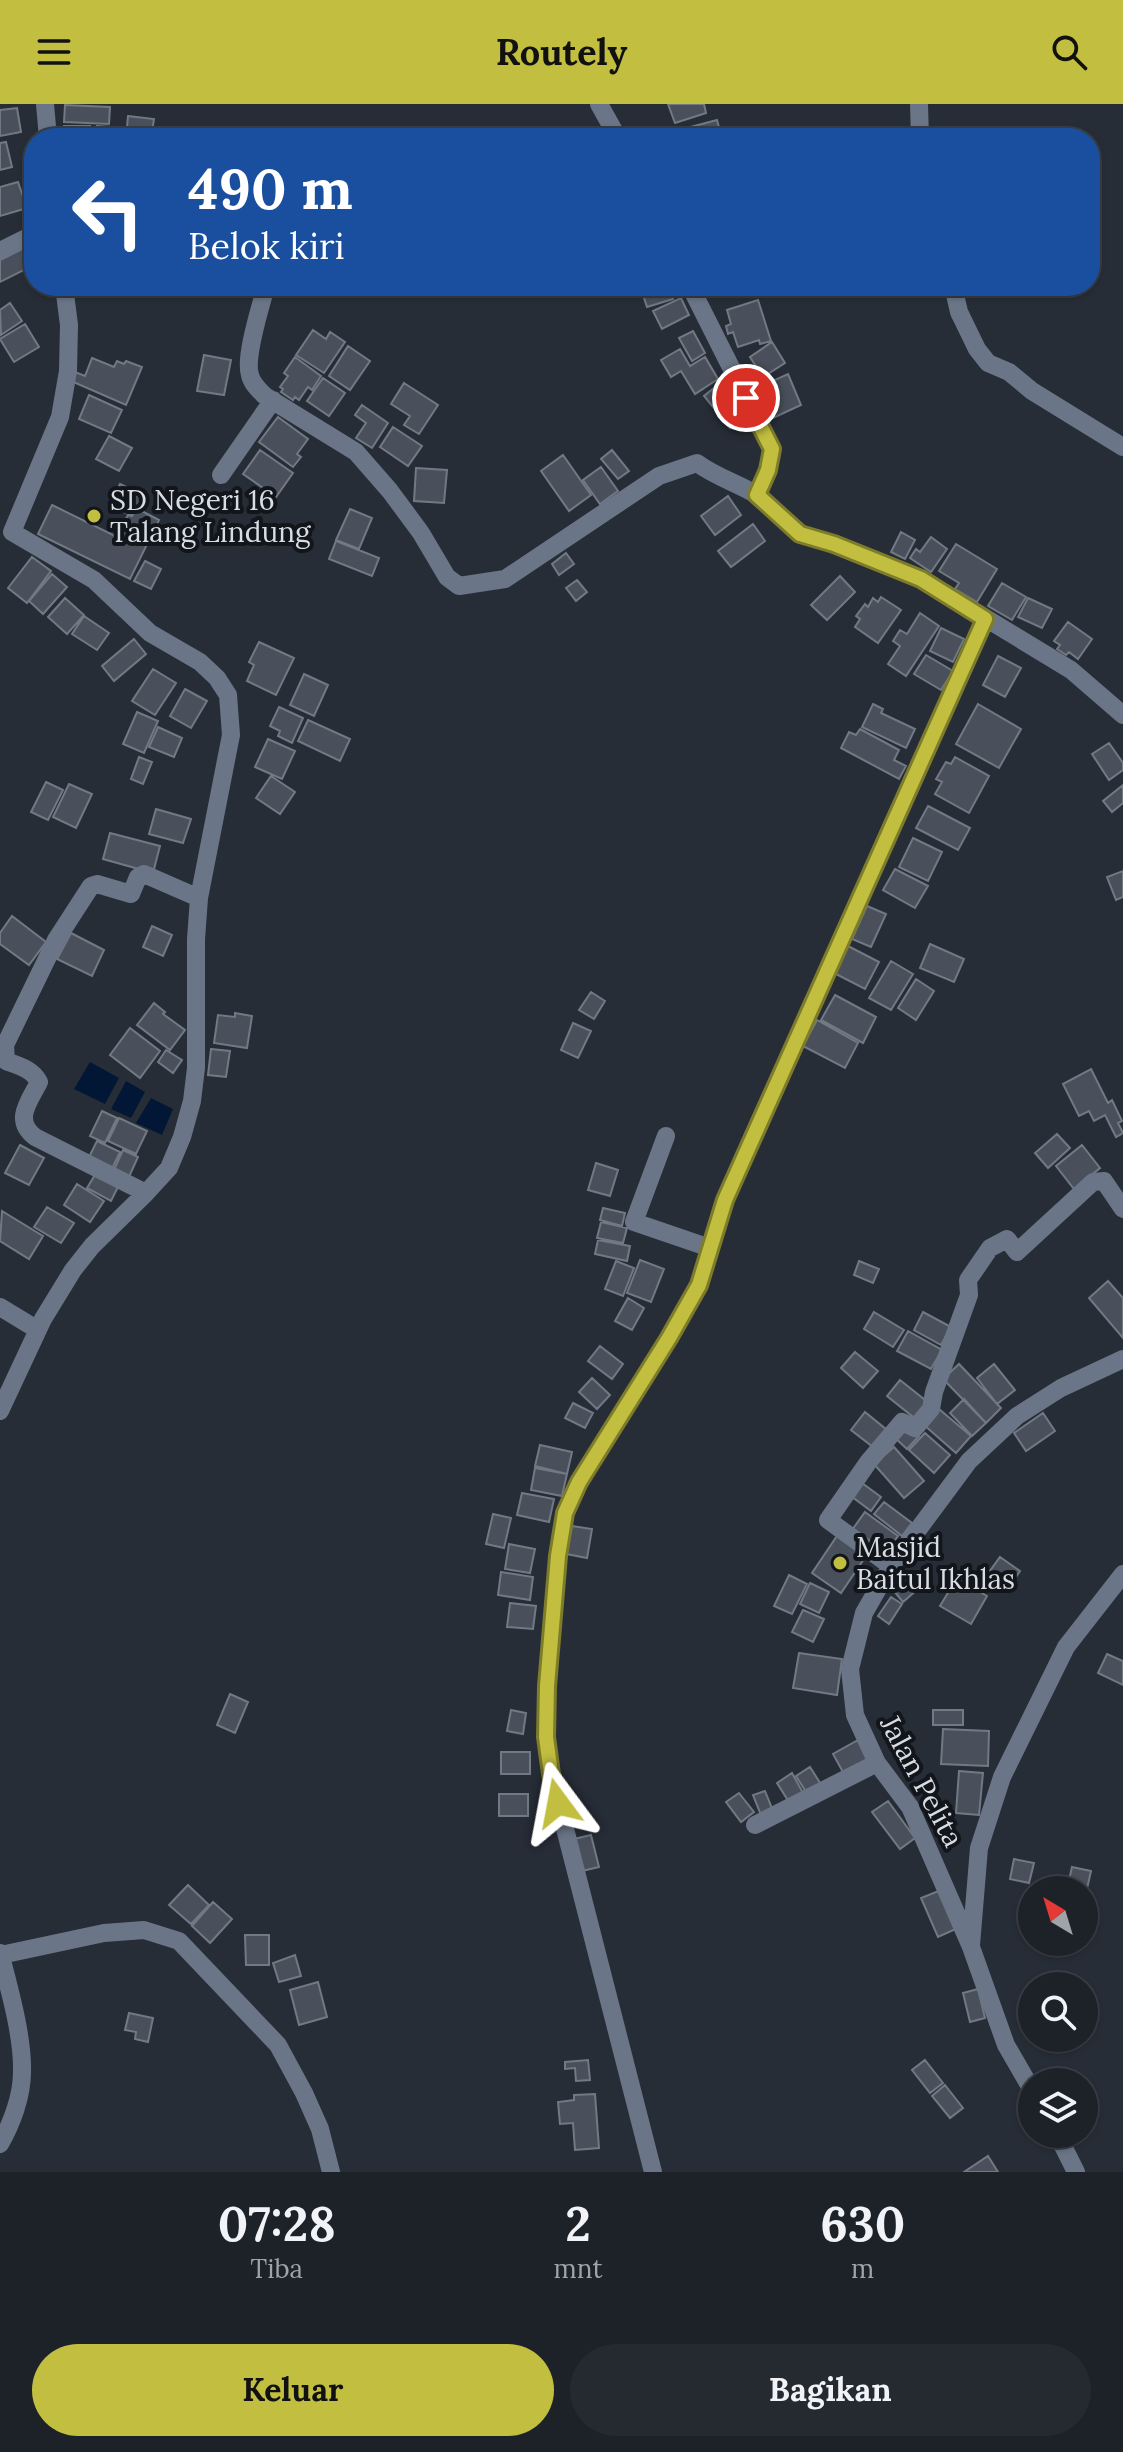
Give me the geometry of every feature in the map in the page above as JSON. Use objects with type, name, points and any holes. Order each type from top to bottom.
[{"type":"street","points":[[45,104],[47,128]]},
{"type":"street","points":[[599,104],[612,128]]},
{"type":"street","points":[[919,104],[920,128]]},
{"type":"street","points":[[0,251],[24,239]]},
{"type":"street","points":[[0,549],[12,532],[60,417],[68,371],[69,325],[65,296]]},
{"type":"street","points":[[264,296],[248,362],[255,386],[356,452],[421,533],[447,577],[459,586],[505,579],[659,476],[697,463],[717,477],[757,495],[800,534],[834,544],[921,579],[1071,670],[1123,715]]},
{"type":"street","points":[[695,296],[772,449],[768,470],[757,495]]},
{"type":"street","points":[[955,296],[959,312],[977,349],[988,363],[1009,372],[1032,391],[1123,447]]},
{"type":"street","points":[[221,475],[273,400]]},
{"type":"street","points":[[0,1411],[38,1330],[73,1270],[92,1246],[169,1168],[182,1137],[192,1101],[196,1068],[199,898],[231,735],[228,695],[217,678],[200,662],[150,633],[94,580],[12,532]]},
{"type":"street","points":[[653,2172],[551,1774],[546,1737],[558,1556],[565,1513],[579,1482],[699,1285],[725,1200],[985,619]]},
{"type":"street","points":[[146,1193],[25,1129],[22,1117],[39,1082],[26,1069],[6,1061],[5,1045],[56,940],[91,886],[97,884],[131,894],[138,877],[144,874],[199,898]]},
{"type":"street","points":[[666,1136],[634,1222],[710,1248]]},
{"type":"street","points":[[891,1566],[828,1520],[897,1427],[902,1422],[915,1428],[931,1409],[934,1392],[969,1295],[968,1280],[990,1248],[1007,1239],[1017,1252],[1093,1182],[1104,1181],[1123,1209]]},
{"type":"street","points":[[0,1307],[38,1330]]},
{"type":"street","name":"Jalan Pelita","points":[[1019,2068],[1006,2045],[971,1947],[910,1807],[877,1763],[855,1715],[850,1669],[864,1613],[891,1566],[969,1461],[1017,1416],[1061,1388],[1123,1359]]},
{"type":"street","points":[[971,1947],[979,1848],[1002,1777],[1066,1647],[1123,1574]]},
{"type":"street","points":[[755,1825],[877,1763]]},
{"type":"street","points":[[0,2144],[17,2103],[22,2071],[16,2021],[0,1954],[104,1933],[144,1930],[179,1941],[278,2045],[320,2129],[331,2172]]},
{"type":"street","points":[[1064,2148],[1076,2172]]},
{"type":"water","points":[[90,1062],[119,1078],[105,1104],[74,1089]]},
{"type":"water","points":[[126,1081],[145,1092],[131,1118],[111,1109]]},
{"type":"water","points":[[151,1098],[173,1109],[162,1135],[136,1123]]},
{"type":"building","points":[[668,104],[704,104],[706,113],[675,123]]},
{"type":"building","points":[[65,105],[110,107],[109,124],[64,122]]},
{"type":"building","points":[[17,108],[21,132],[0,136],[0,110]]},
{"type":"building","points":[[128,116],[154,119],[153,128],[127,128]]},
{"type":"building","points":[[717,120],[719,128],[687,128]]},
{"type":"building","points":[[64,126],[90,126],[90,128]]},
{"type":"building","points":[[6,142],[12,167],[0,170],[0,143]]},
{"type":"building","points":[[18,182],[24,209],[0,216],[0,187]]},
{"type":"building","points":[[24,248],[24,270],[0,282],[0,260]]},
{"type":"building","points":[[643,296],[672,296],[673,299],[647,307]]},
{"type":"building","points":[[681,298],[689,315],[662,329],[653,311]]},
{"type":"building","points":[[758,300],[771,341],[760,344],[759,340],[738,347],[733,332],[728,334],[726,326],[731,324],[727,310]]},
{"type":"building","points":[[10,303],[22,321],[1,335],[0,310]]},
{"type":"building","points":[[25,324],[39,347],[14,362],[0,339]]},
{"type":"building","points":[[313,330],[326,339],[330,332],[345,342],[324,373],[296,355]]},
{"type":"building","points":[[693,331],[705,353],[692,361],[679,338]]},
{"type":"building","points":[[772,342],[785,363],[757,381],[751,372],[757,368],[750,357]]},
{"type":"building","points":[[348,346],[370,361],[350,390],[329,376]]},
{"type":"building","points":[[680,349],[690,366],[705,357],[718,379],[695,394],[681,371],[671,377],[661,360]]},
{"type":"building","points":[[204,355],[231,360],[224,395],[197,391]]},
{"type":"building","points":[[295,357],[321,376],[312,390],[308,387],[299,400],[295,397],[293,400],[281,392],[283,389],[280,387],[288,376],[284,373]]},
{"type":"building","points":[[92,358],[114,367],[117,361],[124,364],[126,361],[142,367],[126,405],[71,381],[75,372],[85,376]]},
{"type":"building","points":[[788,374],[801,405],[771,419],[757,388]]},
{"type":"building","points":[[323,378],[345,393],[329,416],[307,401]]},
{"type":"building","points":[[404,383],[438,405],[419,434],[404,425],[410,416],[391,404]]},
{"type":"building","points":[[719,384],[745,416],[730,428],[704,396]]},
{"type":"building","points":[[89,395],[122,410],[111,433],[79,419]]},
{"type":"building","points":[[362,405],[388,423],[372,448],[356,438],[366,423],[355,415]]},
{"type":"building","points":[[278,417],[308,439],[297,454],[301,457],[293,467],[259,442]]},
{"type":"building","points":[[393,427],[422,446],[408,466],[380,447]]},
{"type":"building","points":[[109,436],[132,448],[119,471],[96,459]]},
{"type":"building","points":[[260,450],[293,473],[276,497],[243,474]]},
{"type":"building","points":[[612,450],[629,471],[618,479],[601,459]]},
{"type":"building","points":[[563,455],[591,495],[569,511],[541,471]]},
{"type":"building","points":[[601,467],[618,491],[600,504],[583,480]]},
{"type":"building","points":[[416,468],[447,470],[444,503],[414,501]]},
{"type":"building","points":[[120,484],[143,495],[132,516],[109,505]]},
{"type":"building","points":[[728,496],[741,515],[715,535],[701,516]]},
{"type":"building","points":[[52,505],[117,537],[128,515],[132,516],[136,508],[159,520],[130,579],[38,534]]},
{"type":"building","points":[[350,509],[372,518],[359,549],[336,540]]},
{"type":"building","points":[[753,524],[765,541],[731,567],[718,551]]},
{"type":"building","points":[[901,532],[915,540],[905,559],[891,552]]},
{"type":"building","points":[[931,537],[947,549],[931,572],[910,558],[916,549],[920,552]]},
{"type":"building","points":[[336,541],[379,558],[372,576],[329,559]]},
{"type":"building","points":[[956,544],[997,569],[977,602],[955,589],[959,583],[939,571]]},
{"type":"building","points":[[566,553],[574,564],[559,575],[552,564]]},
{"type":"building","points":[[32,557],[51,571],[27,603],[8,588]]},
{"type":"building","points":[[145,561],[161,569],[151,589],[134,581]]},
{"type":"building","points":[[52,574],[67,587],[43,614],[29,601]]},
{"type":"building","points":[[840,576],[855,592],[827,620],[811,605]]},
{"type":"building","points":[[577,580],[587,592],[576,601],[566,588]]},
{"type":"building","points":[[1002,583],[1026,597],[1012,620],[988,606]]},
{"type":"building","points":[[881,597],[901,610],[878,643],[855,627],[860,619],[856,616],[865,604],[868,607],[873,598],[878,602]]},
{"type":"building","points":[[65,598],[84,615],[67,634],[48,617]]},
{"type":"building","points":[[1028,598],[1052,609],[1042,628],[1018,617]]},
{"type":"building","points":[[920,613],[939,626],[906,676],[888,664],[900,646],[893,641],[900,630],[907,634]]},
{"type":"building","points":[[84,616],[109,633],[97,650],[72,634]]},
{"type":"building","points":[[1068,622],[1092,639],[1078,659],[1069,652],[1066,655],[1057,649],[1060,645],[1054,641]]},
{"type":"building","points":[[941,628],[964,639],[953,662],[930,651]]},
{"type":"building","points":[[134,639],[146,654],[114,681],[102,666]]},
{"type":"building","points":[[259,642],[294,658],[276,695],[247,681],[254,665],[249,662]]},
{"type":"building","points":[[926,655],[953,671],[941,690],[914,674]]},
{"type":"building","points":[[998,656],[1021,668],[1005,697],[983,685]]},
{"type":"building","points":[[153,669],[176,683],[155,715],[132,701]]},
{"type":"building","points":[[304,674],[328,685],[314,716],[290,705]]},
{"type":"building","points":[[185,689],[207,701],[191,728],[170,716]]},
{"type":"building","points":[[873,704],[883,709],[881,713],[915,729],[906,748],[862,727]]},
{"type":"building","points":[[978,704],[1021,729],[999,768],[956,744]]},
{"type":"building","points":[[279,707],[303,718],[292,743],[278,736],[280,731],[270,726]]},
{"type":"building","points":[[137,712],[158,721],[144,753],[123,744]]},
{"type":"building","points":[[308,720],[350,739],[340,761],[298,741]]},
{"type":"building","points":[[158,727],[182,738],[174,757],[149,747]]},
{"type":"building","points":[[860,729],[899,750],[894,760],[906,766],[899,779],[841,748],[849,732],[856,735]]},
{"type":"building","points":[[268,739],[295,751],[282,779],[255,767]]},
{"type":"building","points":[[1109,743],[1123,763],[1123,770],[1109,780],[1092,754]]},
{"type":"building","points":[[139,757],[152,762],[143,784],[131,779]]},
{"type":"building","points":[[955,757],[989,776],[969,813],[935,794],[942,782],[936,779],[946,762],[951,764]]},
{"type":"building","points":[[271,776],[295,792],[280,814],[256,798]]},
{"type":"building","points":[[46,782],[63,790],[48,820],[31,812]]},
{"type":"building","points":[[69,784],[92,794],[76,828],[53,817]]},
{"type":"building","points":[[1123,785],[1123,803],[1112,812],[1103,801]]},
{"type":"building","points":[[928,806],[970,828],[958,850],[916,828]]},
{"type":"building","points":[[156,809],[191,819],[183,843],[149,834]]},
{"type":"building","points":[[110,833],[160,846],[153,873],[103,859]]},
{"type":"building","points":[[913,838],[942,852],[928,881],[899,867]]},
{"type":"building","points":[[895,869],[928,886],[915,908],[883,890]]},
{"type":"building","points":[[1123,871],[1123,897],[1116,900],[1107,877]]},
{"type":"building","points":[[867,906],[886,914],[871,947],[852,939]]},
{"type":"building","points":[[12,916],[46,942],[29,965],[0,944],[0,933]]},
{"type":"building","points":[[152,926],[172,935],[163,956],[143,947]]},
{"type":"building","points":[[71,933],[104,950],[92,976],[57,959]]},
{"type":"building","points":[[930,944],[964,959],[954,982],[920,968]]},
{"type":"building","points":[[848,946],[879,962],[865,989],[834,973]]},
{"type":"building","points":[[891,961],[913,974],[891,1010],[869,998]]},
{"type":"building","points":[[916,979],[934,991],[916,1020],[898,1008]]},
{"type":"building","points":[[591,992],[605,1001],[594,1019],[579,1010]]},
{"type":"building","points":[[835,995],[876,1017],[863,1043],[821,1020]]},
{"type":"building","points":[[154,1003],[185,1030],[170,1050],[137,1025]]},
{"type":"building","points":[[235,1013],[252,1016],[247,1048],[214,1043],[218,1015],[235,1017]]},
{"type":"building","points":[[817,1020],[858,1043],[845,1068],[803,1046]]},
{"type":"building","points":[[573,1023],[591,1031],[578,1058],[561,1050]]},
{"type":"building","points":[[130,1028],[160,1051],[140,1078],[110,1055]]},
{"type":"building","points":[[211,1049],[230,1051],[226,1077],[208,1075]]},
{"type":"building","points":[[166,1050],[182,1060],[173,1073],[158,1062]]},
{"type":"building","points":[[1091,1069],[1108,1103],[1112,1100],[1122,1121],[1118,1123],[1123,1133],[1116,1137],[1105,1115],[1094,1121],[1089,1111],[1079,1116],[1063,1084]]},
{"type":"building","points":[[102,1111],[117,1118],[105,1143],[90,1136]]},
{"type":"building","points":[[119,1118],[147,1131],[136,1154],[108,1141]]},
{"type":"building","points":[[1057,1134],[1070,1148],[1048,1168],[1035,1153]]},
{"type":"building","points":[[97,1141],[120,1152],[111,1171],[88,1159]]},
{"type":"building","points":[[20,1145],[44,1158],[29,1185],[5,1173]]},
{"type":"building","points":[[1082,1145],[1100,1168],[1074,1189],[1056,1166]]},
{"type":"building","points":[[123,1150],[138,1157],[128,1179],[113,1172]]},
{"type":"building","points":[[596,1163],[618,1170],[610,1196],[588,1190]]},
{"type":"building","points":[[96,1173],[119,1185],[111,1201],[87,1188]]},
{"type":"building","points":[[77,1184],[104,1201],[90,1222],[64,1205]]},
{"type":"building","points":[[47,1207],[74,1223],[61,1243],[34,1227]]},
{"type":"building","points":[[603,1208],[625,1213],[622,1226],[600,1220]]},
{"type":"building","points":[[2,1211],[43,1236],[29,1259],[0,1241]]},
{"type":"building","points":[[601,1222],[627,1228],[623,1243],[597,1238]]},
{"type":"building","points":[[598,1240],[630,1246],[627,1261],[595,1254]]},
{"type":"building","points":[[640,1260],[664,1269],[651,1302],[627,1293]]},
{"type":"building","points":[[616,1261],[634,1268],[623,1296],[605,1289]]},
{"type":"building","points":[[859,1261],[879,1269],[873,1283],[854,1275]]},
{"type":"building","points":[[1108,1281],[1123,1298],[1123,1338],[1089,1298]]},
{"type":"building","points":[[628,1298],[644,1308],[632,1330],[615,1321]]},
{"type":"building","points":[[874,1312],[904,1330],[893,1347],[864,1329]]},
{"type":"building","points":[[923,1312],[951,1327],[941,1345],[914,1330]]},
{"type":"building","points":[[908,1331],[942,1350],[931,1369],[897,1351]]},
{"type":"building","points":[[600,1346],[623,1364],[612,1379],[588,1361]]},
{"type":"building","points":[[855,1352],[878,1371],[863,1388],[841,1368]]},
{"type":"building","points":[[959,1364],[1001,1408],[986,1423],[943,1379]]},
{"type":"building","points":[[994,1364],[1015,1390],[997,1404],[977,1378]]},
{"type":"building","points":[[592,1378],[610,1395],[597,1409],[579,1392]]},
{"type":"building","points":[[900,1380],[930,1404],[917,1420],[887,1396]]},
{"type":"building","points":[[964,1399],[986,1423],[972,1436],[950,1413]]},
{"type":"building","points":[[573,1403],[593,1413],[585,1428],[565,1418]]},
{"type":"building","points":[[939,1409],[971,1436],[956,1453],[924,1425]]},
{"type":"building","points":[[865,1412],[887,1430],[873,1447],[851,1430]]},
{"type":"building","points":[[1043,1413],[1055,1431],[1026,1451],[1014,1433]]},
{"type":"building","points":[[906,1424],[919,1436],[907,1449],[894,1437]]},
{"type":"building","points":[[925,1433],[950,1455],[934,1473],[909,1450]]},
{"type":"building","points":[[540,1445],[572,1452],[567,1474],[535,1466]]},
{"type":"building","points":[[894,1447],[924,1481],[904,1498],[874,1464]]},
{"type":"building","points":[[535,1468],[567,1474],[562,1496],[531,1490]]},
{"type":"building","points":[[862,1483],[881,1497],[871,1511],[851,1496]]},
{"type":"building","points":[[522,1493],[554,1499],[549,1522],[517,1515]]},
{"type":"building","points":[[884,1502],[912,1523],[902,1536],[874,1514]]},
{"type":"building","points":[[865,1512],[898,1536],[885,1554],[852,1530]]},
{"type":"building","points":[[493,1514],[511,1518],[504,1548],[486,1544]]},
{"type":"building","points":[[572,1526],[592,1529],[587,1558],[566,1554]]},
{"type":"building","name":"Masjid Baitul Ikhlas","points":[[839,1533],[868,1553],[841,1593],[812,1573]]},
{"type":"building","points":[[509,1544],[535,1549],[530,1573],[505,1569]]},
{"type":"building","points":[[1000,1557],[1020,1571],[1008,1589],[987,1575]]},
{"type":"building","points":[[501,1572],[533,1577],[530,1600],[498,1595]]},
{"type":"building","points":[[916,1572],[926,1582],[903,1602],[894,1591]]},
{"type":"building","points":[[789,1575],[807,1584],[792,1614],[774,1606]]},
{"type":"building","points":[[957,1578],[987,1596],[971,1624],[940,1606]]},
{"type":"building","points":[[810,1583],[829,1592],[819,1613],[800,1604]]},
{"type":"building","points":[[891,1597],[902,1604],[889,1624],[878,1616]]},
{"type":"building","points":[[510,1603],[536,1606],[533,1629],[507,1627]]},
{"type":"building","points":[[803,1610],[824,1619],[813,1642],[792,1632]]},
{"type":"building","points":[[799,1653],[842,1659],[837,1695],[793,1688]]},
{"type":"building","points":[[1107,1654],[1123,1661],[1123,1685],[1098,1673]]},
{"type":"building","points":[[230,1694],[248,1702],[235,1733],[217,1725]]},
{"type":"building","points":[[511,1710],[526,1713],[523,1734],[507,1731]]},
{"type":"building","points":[[933,1710],[963,1710],[963,1725],[933,1725]]},
{"type":"building","points":[[943,1729],[989,1731],[988,1766],[941,1764]]},
{"type":"building","points":[[858,1740],[869,1760],[844,1774],[833,1754]]},
{"type":"building","points":[[501,1752],[530,1752],[530,1774],[501,1774]]},
{"type":"building","points":[[810,1767],[822,1786],[808,1795],[796,1776]]},
{"type":"building","points":[[959,1771],[983,1773],[979,1815],[956,1813]]},
{"type":"building","points":[[792,1773],[803,1793],[789,1802],[777,1783]]},
{"type":"building","points":[[765,1791],[773,1811],[761,1815],[753,1795]]},
{"type":"building","points":[[739,1793],[754,1812],[741,1822],[726,1802]]},
{"type":"building","points":[[499,1794],[528,1794],[528,1816],[499,1816]]},
{"type":"building","points":[[888,1801],[915,1838],[900,1849],[872,1812]]},
{"type":"building","points":[[591,1835],[599,1867],[582,1871],[574,1839]]},
{"type":"building","points":[[1014,1859],[1034,1863],[1031,1876],[1018,1876],[1018,1881],[1010,1879]]},
{"type":"building","points":[[1072,1867],[1091,1871],[1090,1876],[1070,1876]]},
{"type":"building","points":[[188,1885],[209,1905],[191,1924],[169,1905]]},
{"type":"building","points":[[941,1890],[958,1928],[938,1937],[921,1898]]},
{"type":"building","points":[[213,1902],[232,1919],[210,1943],[192,1926]]},
{"type":"building","points":[[245,1935],[269,1935],[269,1965],[246,1965]]},
{"type":"building","points":[[295,1955],[301,1976],[279,1982],[273,1963]]},
{"type":"building","points":[[318,1982],[327,2017],[299,2025],[290,1990]]},
{"type":"building","points":[[978,1989],[985,2018],[970,2022],[963,1993]]},
{"type":"building","points":[[129,2013],[153,2018],[148,2042],[135,2039],[136,2032],[125,2030]]},
{"type":"building","points":[[588,2060],[590,2080],[576,2081],[575,2068],[565,2069],[565,2062]]},
{"type":"building","points":[[925,2060],[943,2083],[930,2093],[912,2070]]},
{"type":"building","points":[[945,2085],[963,2108],[950,2118],[932,2096]]},
{"type":"building","points":[[595,2094],[599,2148],[575,2150],[573,2123],[560,2124],[558,2102],[574,2100],[574,2095]]},
{"type":"building","points":[[988,2156],[998,2172],[964,2172]]},
{"type":"place","name":"SD Negeri 16 Talang Lindung","points":[[94,516]]},
{"type":"place","name":"Masjid Baitul Ikhlas","points":[[840,1563]]},
{"type":"route","points":[[558,1803],[546,1737],[547,1686],[558,1556],[565,1513],[579,1482],[699,1285],[725,1200],[985,619],[921,579],[834,544],[800,534],[757,495],[768,470],[772,449],[746,398]]}]
